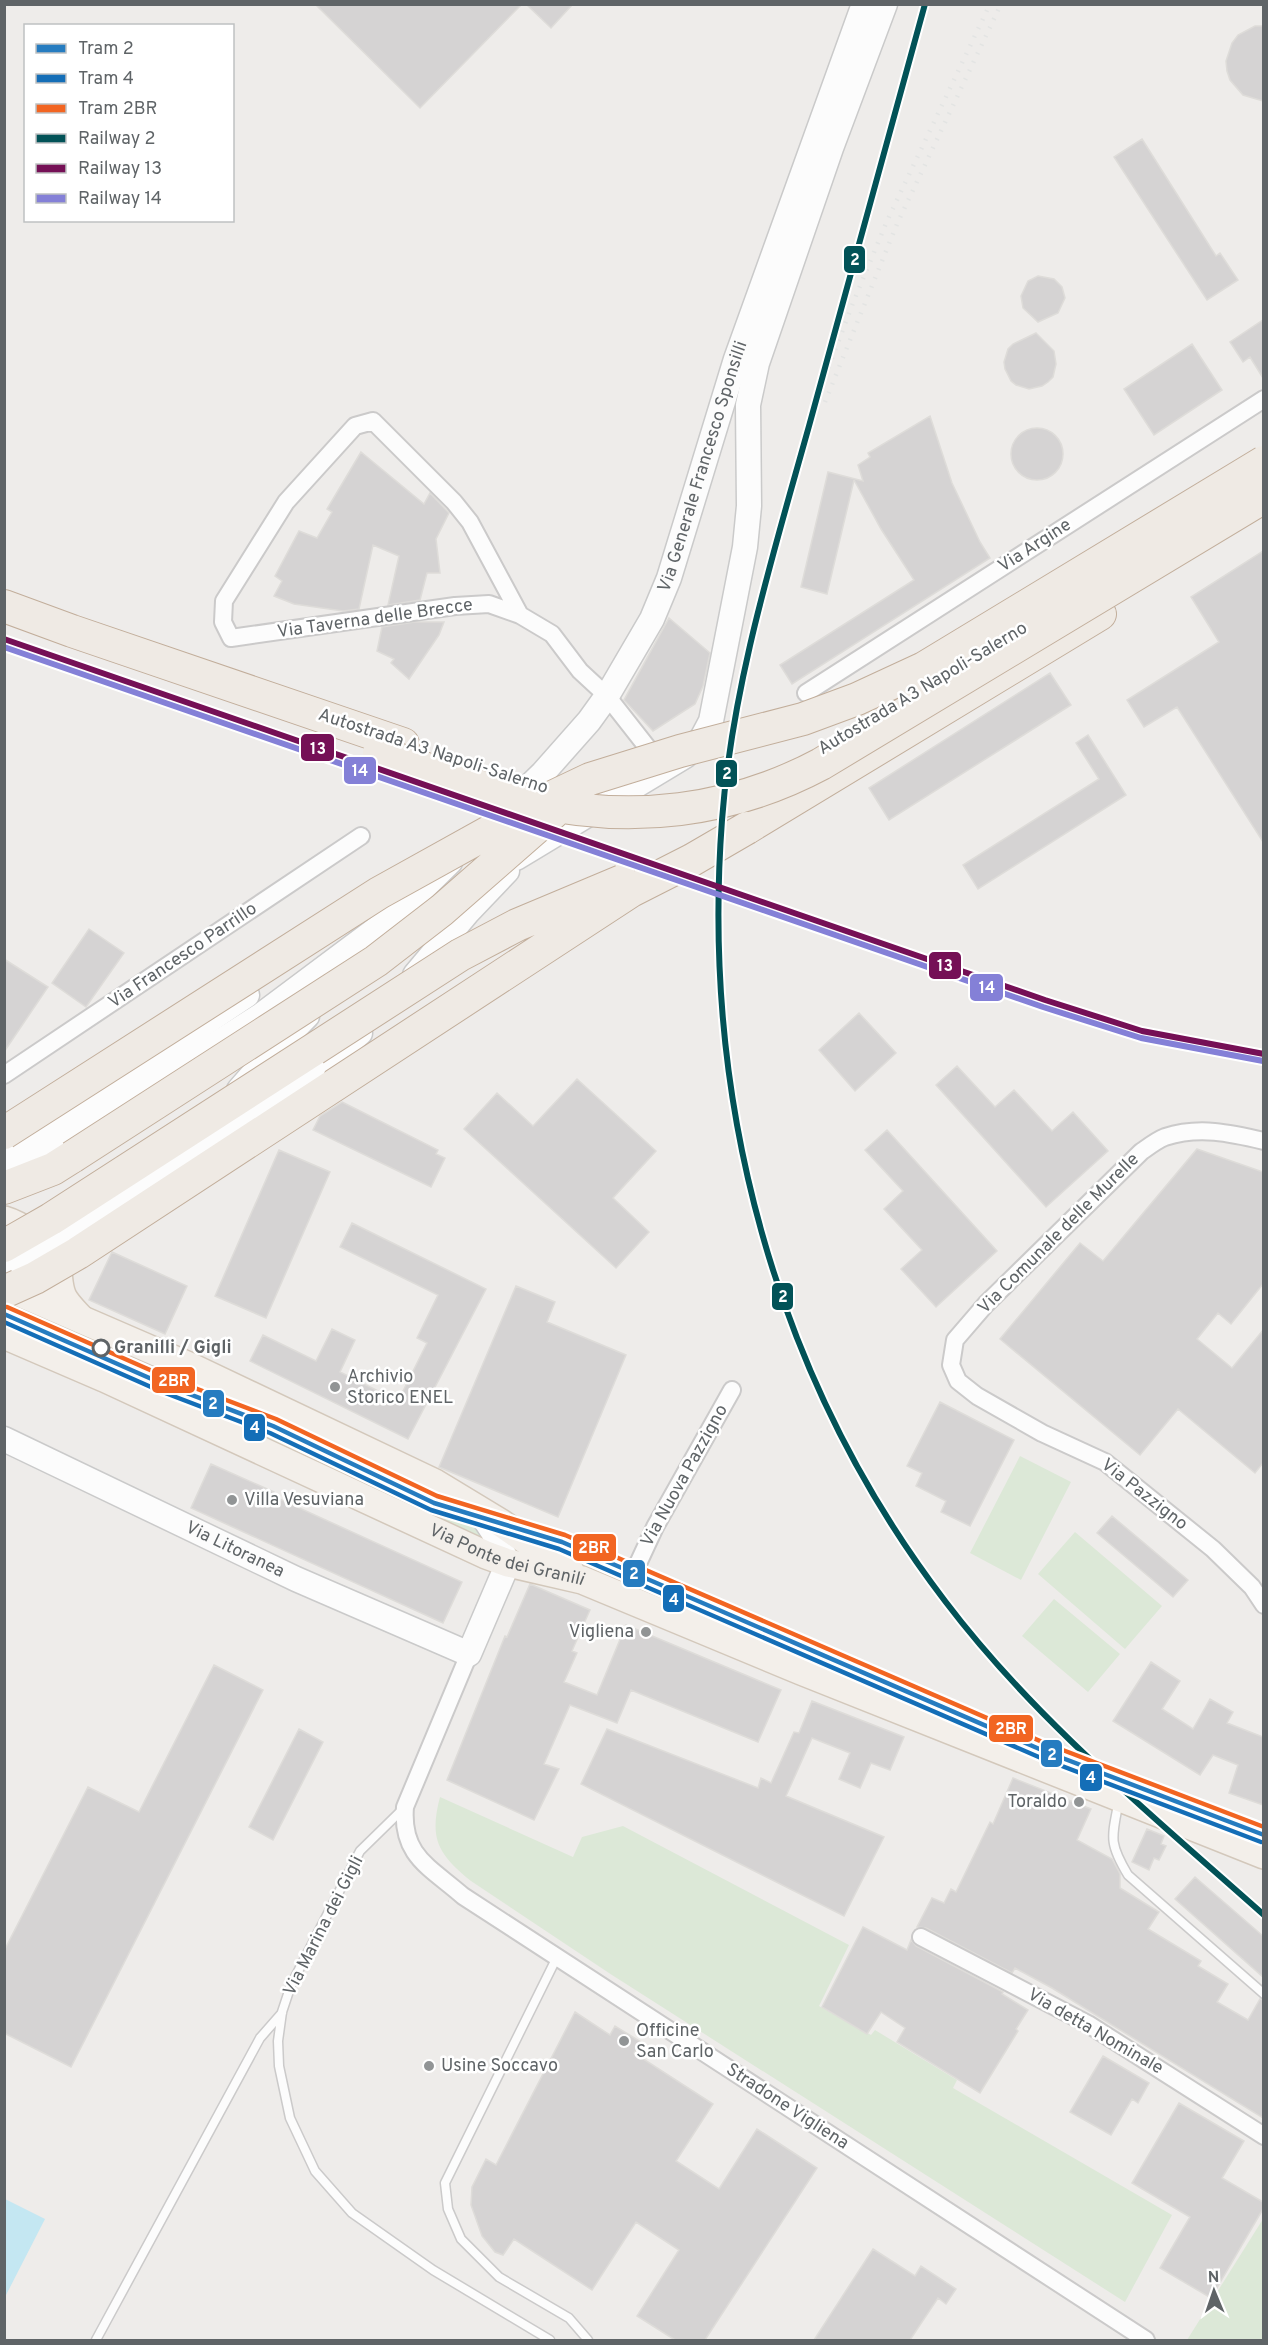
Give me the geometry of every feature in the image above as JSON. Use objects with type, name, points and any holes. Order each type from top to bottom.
[{"type":"highway","points":[[4,1133],[405,877],[550,798],[590,779],[654,766],[804,719],[857,699],[924,668],[1263,462]]},
{"type":"highway","name":"Autostrada A3 Napoli-Salerno","points":[[4,623],[391,748],[522,783],[572,794],[657,797],[709,790],[791,766],[888,713],[1263,482]]},
{"type":"highway","name":"Autostrada A3 Napoli-Salerno","points":[[4,606],[391,748],[513,796],[562,807],[649,813],[685,810],[728,801],[795,778],[822,764],[1263,497]]},
{"type":"highway","points":[[9,1288],[35,1278],[78,1253],[631,891],[692,860],[747,828],[1263,515]]},
{"type":"highway","points":[[4,1188],[36,1176],[72,1157],[375,961],[442,910],[526,835],[564,805],[654,766]]},
{"type":"highway","points":[[10,1260],[51,1219],[460,955],[517,925],[747,828]]},
{"type":"main road","points":[[4,1220],[19,1224],[55,1259],[58,1285],[64,1298],[81,1319]]},
{"type":"main road","name":"Via Ponte dei Granili","points":[[9,1288],[191,1367],[435,1484],[478,1509],[580,1578]]},
{"type":"main road","name":"Via Ponte dei Granili","points":[[5,1335],[104,1378],[446,1537],[508,1563],[580,1578]]},
{"type":"main road","points":[[580,1578],[801,1671],[1263,1855]]},
{"type":"street","name":"Via Generale Francesco Sponsilli","points":[[443,868],[543,773],[581,730],[607,696],[652,620],[669,578],[736,359],[864,4]]},
{"type":"street","name":"Via Generale Francesco Sponsilli","points":[[526,852],[654,766],[685,756],[702,738],[711,721],[745,547],[749,506],[748,405],[757,363],[831,148],[885,4]]},
{"type":"street","name":"Via Argine","points":[[806,693],[1263,399]]},
{"type":"street","name":"Via Taverna delle Brecce","points":[[373,421],[454,502],[470,522],[520,615],[489,604],[455,606],[231,638],[223,622],[224,601],[286,502],[355,426],[373,421]]},
{"type":"street","points":[[520,615],[552,634],[580,671],[607,696],[654,766]]},
{"type":"street","name":"Via Francesco Parrillo","points":[[4,1075],[362,836]]},
{"type":"street","points":[[9,1288],[10,1260],[116,1203],[355,1039],[437,951],[493,884],[526,852]]},
{"type":"street","points":[[55,1259],[76,1226],[176,1158],[195,1142],[273,1051],[356,971],[483,878],[526,852]]},
{"type":"street","points":[[4,1174],[53,1147],[260,1016],[399,912],[443,868]]},
{"type":"street","points":[[4,1154],[31,1140],[388,901],[443,868]]},
{"type":"street","name":"Via Comunale delle Murelle","points":[[951,1365],[956,1340],[986,1304],[1141,1152],[1164,1137],[1195,1131],[1224,1131],[1263,1141]]},
{"type":"street","name":"Via Pazzigno","points":[[951,1365],[958,1381],[977,1396],[1042,1433],[1105,1462],[1213,1549],[1252,1587],[1263,1605]]},
{"type":"street","name":"Via Nuova Pazzigno","points":[[623,1596],[655,1527],[732,1390]]},
{"type":"street","name":"Via Litoranea","points":[[4,1439],[296,1579],[469,1654]]},
{"type":"street","points":[[478,1509],[493,1532],[508,1563]]},
{"type":"street","name":"Via Marina dei Gigli","points":[[405,1807],[508,1563]]},
{"type":"street","name":"Stradone Vigliena","points":[[405,1807],[406,1839],[414,1853],[463,1896],[1146,2340]]},
{"type":"street","name":"Via detta Nominale","points":[[921,1937],[1088,2024],[1263,2136]]},
{"type":"lane","points":[[1122,1800],[1112,1835],[1115,1854],[1128,1875],[1263,1994]]},
{"type":"lane","name":"Via Marina dei Gigli","points":[[405,1807],[360,1851],[291,1984],[282,2012],[278,2041],[279,2066],[290,2118],[315,2170],[352,2213],[433,2270],[550,2340]]},
{"type":"lane","points":[[557,1957],[445,2183],[448,2210],[461,2239],[499,2277],[569,2318],[588,2340]]},
{"type":"lane","points":[[96,2340],[260,2038],[282,2012]]},
{"type":"green space","points":[[231,1413],[287,1434],[327,1455],[323,1463],[228,1419]]},
{"type":"green space","points":[[1020,1456],[1071,1482],[1021,1580],[970,1553]]},
{"type":"green space","points":[[336,1460],[438,1508],[467,1517],[477,1527],[485,1542],[331,1469]]},
{"type":"green space","points":[[1075,1532],[1162,1606],[1125,1649],[1038,1574]]},
{"type":"green space","points":[[1054,1599],[1120,1654],[1088,1692],[1022,1636]]},
{"type":"green space","points":[[440,1797],[573,1857],[582,1837],[623,1826],[849,1945],[819,2006],[871,2035],[875,2030],[957,2080],[953,2088],[1172,2215],[1125,2302],[612,1975],[471,1881],[451,1862],[439,1845],[436,1824]]},
{"type":"green space","points":[[1263,2219],[1263,2340],[1187,2340]]},
{"type":"water","points":[[5,2199],[45,2219],[5,2297]]},
{"type":"building","points":[[315,4],[522,4],[420,108]]},
{"type":"building","points":[[526,4],[573,4],[551,28]]},
{"type":"building","points":[[1255,26],[1263,26],[1263,101],[1243,95],[1230,80],[1227,71],[1226,61],[1232,43],[1238,35]]},
{"type":"building","points":[[1142,139],[1216,256],[1220,253],[1238,280],[1207,300],[1114,157]]},
{"type":"building","points":[[1038,276],[1054,279],[1062,287],[1065,298],[1058,313],[1038,322],[1023,308],[1021,296],[1028,281]]},
{"type":"building","points":[[1263,320],[1263,378],[1250,357],[1243,362],[1230,342]]},
{"type":"building","points":[[1036,333],[1054,351],[1056,364],[1053,377],[1048,382],[1029,389],[1011,381],[1004,362],[1008,349],[1013,344]]},
{"type":"building","points":[[1192,344],[1222,390],[1154,435],[1124,389]]},
{"type":"building","points":[[930,416],[952,483],[990,558],[792,684],[780,665],[914,580],[881,529],[854,480],[827,594],[801,587],[828,472],[863,481],[858,465],[870,457],[868,453]]},
{"type":"building","points":[[1032,428],[1042,428],[1051,432],[1059,440],[1063,454],[1059,468],[1051,476],[1042,480],[1032,480],[1023,476],[1015,468],[1011,459],[1011,449],[1015,440],[1023,432]]},
{"type":"building","points":[[361,452],[424,504],[430,493],[449,513],[436,539],[440,573],[427,573],[420,600],[388,605],[399,556],[373,545],[359,609],[343,611],[294,604],[274,596],[282,581],[275,576],[299,531],[317,538],[332,512],[327,509]]},
{"type":"building","points":[[1263,551],[1263,842],[1177,707],[1144,727],[1127,700],[1219,642],[1191,597]]},
{"type":"building","points":[[669,618],[710,653],[703,686],[695,704],[653,731],[624,700]]},
{"type":"building","points":[[414,622],[444,622],[439,635],[409,679],[391,663],[394,659],[377,651],[382,627]]},
{"type":"building","points":[[1050,673],[1071,705],[889,820],[869,788]]},
{"type":"building","points":[[1088,735],[1126,795],[978,889],[963,865],[1099,779],[1076,743]]},
{"type":"building","points":[[89,929],[124,953],[86,1007],[52,983]]},
{"type":"building","points":[[4,959],[48,987],[4,1052]]},
{"type":"building","points":[[859,1013],[896,1053],[855,1091],[819,1050]]},
{"type":"building","points":[[957,1066],[995,1107],[1014,1090],[1052,1131],[1073,1112],[1108,1151],[1046,1207],[936,1085]]},
{"type":"building","points":[[577,1079],[656,1151],[613,1198],[649,1232],[616,1268],[464,1129],[497,1093],[533,1126]]},
{"type":"building","points":[[342,1102],[438,1150],[436,1154],[445,1158],[431,1187],[313,1130],[320,1116]]},
{"type":"building","points":[[887,1130],[997,1251],[936,1307],[901,1269],[922,1250],[884,1209],[903,1191],[865,1150]]},
{"type":"building","points":[[1197,1149],[1263,1172],[1263,1284],[1231,1324],[1218,1313],[1197,1339],[1232,1368],[1263,1330],[1263,1463],[1255,1473],[1178,1409],[1140,1455],[1000,1339],[1080,1243],[1103,1261]]},
{"type":"building","points":[[279,1150],[330,1172],[266,1318],[215,1296]]},
{"type":"building","points":[[352,1223],[486,1289],[408,1439],[250,1361],[263,1335],[316,1361],[332,1329],[355,1340],[340,1372],[398,1401],[427,1343],[417,1338],[438,1295],[340,1247]]},
{"type":"building","points":[[112,1252],[187,1286],[165,1334],[89,1300]]},
{"type":"building","points":[[516,1286],[555,1302],[547,1322],[626,1355],[558,1517],[439,1467]]},
{"type":"building","points":[[940,1402],[1014,1440],[970,1526],[941,1512],[946,1501],[916,1486],[922,1473],[907,1466]]},
{"type":"building","points":[[211,1464],[274,1492],[273,1496],[462,1582],[443,1623],[191,1508]]},
{"type":"building","points":[[1112,1516],[1188,1580],[1173,1597],[1097,1533]]},
{"type":"building","points":[[530,1584],[590,1610],[572,1651],[577,1653],[564,1682],[597,1695],[626,1625],[781,1690],[758,1742],[631,1690],[617,1723],[570,1705],[544,1764],[559,1769],[534,1820],[447,1780],[505,1636],[507,1637]]},
{"type":"building","points":[[1151,1662],[1180,1681],[1162,1709],[1193,1729],[1210,1699],[1233,1712],[1227,1723],[1263,1737],[1263,1805],[1229,1793],[1238,1765],[1213,1755],[1200,1775],[1113,1721]]},
{"type":"building","points":[[214,1665],[263,1690],[71,2067],[4,2033],[4,1951],[88,1787],[139,1812]]},
{"type":"building","points":[[812,1701],[904,1737],[890,1770],[871,1763],[860,1788],[839,1779],[850,1753],[812,1738],[786,1796],[884,1837],[844,1916],[581,1784],[607,1729],[758,1788],[761,1778],[771,1783],[794,1732],[799,1733]]},
{"type":"building","points":[[299,1729],[323,1742],[273,1840],[249,1827]]},
{"type":"building","points":[[1013,1778],[1091,1809],[1077,1840],[1112,1859],[1120,1874],[1120,1888],[1159,1912],[1148,1929],[1201,1961],[1198,1966],[1228,1984],[1217,2002],[1248,2020],[1260,1999],[1263,2000],[1263,2118],[1052,1988],[1015,1968],[1012,1973],[926,1928],[917,1927],[932,1898],[944,1903],[951,1889],[956,1892],[990,1822],[993,1824]]},
{"type":"building","points":[[1147,1829],[1164,1836],[1161,1844],[1166,1846],[1159,1860],[1154,1858],[1149,1870],[1132,1862]]},
{"type":"building","points":[[1195,1877],[1263,1936],[1263,1977],[1175,1899]]},
{"type":"building","points":[[863,1927],[907,1950],[911,1940],[916,1946],[1003,1992],[1002,1994],[1028,2010],[1016,2029],[1018,2031],[980,2093],[897,2042],[905,2028],[881,2012],[867,2034],[822,2007]]},
{"type":"building","points":[[575,2012],[610,2035],[615,2026],[641,2042],[634,2053],[713,2104],[676,2161],[719,2189],[757,2129],[817,2168],[705,2340],[675,2340],[637,2316],[679,2250],[636,2222],[592,2290],[514,2239],[503,2255],[495,2252],[482,2236],[471,2205],[472,2187],[486,2159],[496,2165]]},
{"type":"building","points":[[1103,2056],[1149,2083],[1138,2103],[1132,2099],[1111,2135],[1070,2112]]},
{"type":"building","points":[[1179,2103],[1244,2141],[1222,2178],[1263,2202],[1263,2209],[1211,2298],[1160,2268],[1190,2217],[1132,2183]]},
{"type":"building","points":[[873,2249],[915,2276],[921,2266],[956,2289],[946,2304],[938,2298],[910,2340],[814,2340]]},
{"type":"railway","points":[[815,403],[887,221],[990,4]]},
{"type":"railway","points":[[825,402],[897,224],[1001,4]]},
{"type":"tram line","name":"2BR","points":[[7,1307],[166,1377],[276,1419],[437,1496],[565,1535],[1047,1744],[1264,1827]]},
{"type":"tram line","name":"2","points":[[4,1314],[163,1384],[273,1426],[434,1503],[562,1542],[1044,1751],[1264,1835]]},
{"type":"tram line","name":"4","points":[[4,1322],[160,1391],[270,1433],[431,1510],[559,1549],[1041,1758],[1261,1842]]},
{"type":"rail line","name":"2","points":[[925,4],[768,572],[744,670],[735,720],[722,820],[719,925],[724,1029],[738,1131],[762,1231],[794,1329],[835,1424],[885,1515],[945,1601],[1017,1686],[1097,1766],[1264,1915]]},
{"type":"rail line","name":"13","points":[[4,639],[1045,1000],[1142,1031],[1264,1054]]},
{"type":"rail line","name":"14","points":[[4,647],[1043,1007],[1141,1038],[1263,1061]]},
{"type":"place","name":"Granilli / Gigli","points":[[101,1348]]},
{"type":"place","name":"Archivio Storico ENEL","points":[[335,1387]]},
{"type":"place","name":"Villa Vesuviana","points":[[232,1500]]},
{"type":"place","name":"Vigliena","points":[[646,1632]]},
{"type":"place","name":"Toraldo","points":[[1079,1802]]},
{"type":"place","name":"Officine San Carlo","points":[[624,2041]]},
{"type":"place","name":"Usine Soccavo","points":[[429,2066]]}]
